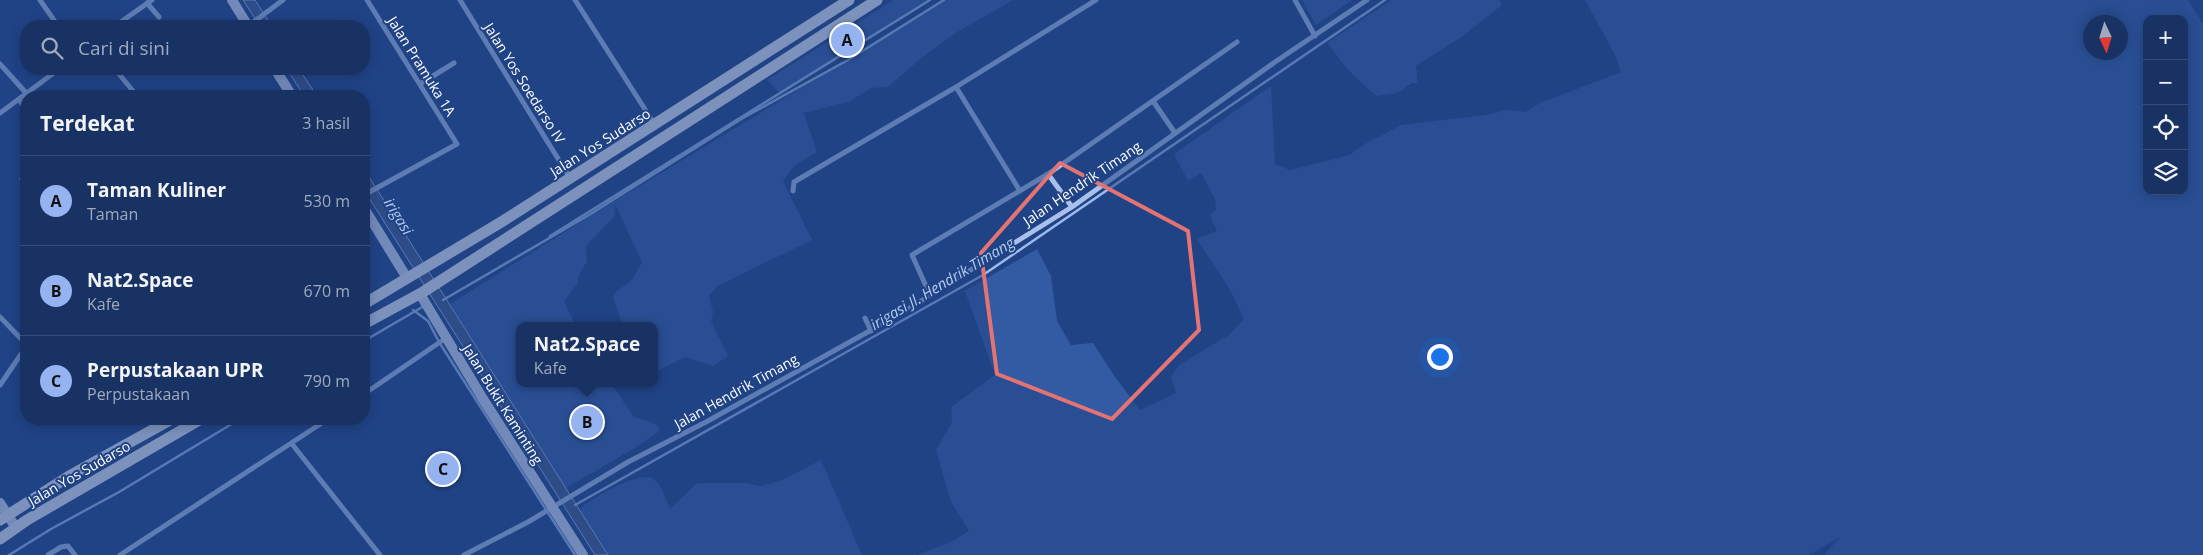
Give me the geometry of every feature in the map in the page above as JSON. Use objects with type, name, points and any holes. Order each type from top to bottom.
[{"type":"main road","points":[[232,0],[245,20]]},
{"type":"main road","name":"Jalan Yos Sudarso","points":[[370,300],[528,205],[849,0]]},
{"type":"main road","points":[[370,321],[422,295],[438,282],[877,0]]},
{"type":"main road","points":[[749,65],[756,78]]},
{"type":"main road","points":[[279,75],[288,90]]},
{"type":"main road","points":[[528,205],[537,218]]},
{"type":"main road","points":[[370,217],[410,277]]},
{"type":"main road","name":"Jalan Bukit Kaminting","points":[[422,295],[446,337],[555,506],[583,555]]},
{"type":"main road","name":"Jalan Yos Sudarso","points":[[3,519],[71,475],[161,425]]},
{"type":"main road","name":"Jalan Yos Sudarso","points":[[8,534],[191,425]]},
{"type":"main road","points":[[0,503],[8,534]]},
{"type":"street","points":[[40,0],[54,20]]},
{"type":"street","points":[[257,20],[283,0]]},
{"type":"street","name":"Jalan Pramuka 1A","points":[[367,0],[458,144],[370,192]]},
{"type":"street","name":"Jalan Yos Soedarso IV","points":[[460,0],[570,178]]},
{"type":"street","points":[[575,0],[655,125]]},
{"type":"street","points":[[722,82],[841,0]]},
{"type":"street","points":[[793,191],[794,182],[956,87],[1096,0]]},
{"type":"street","points":[[1295,0],[1315,36]]},
{"type":"street","name":"Jalan Hendrik Timang","points":[[555,506],[628,462],[713,418],[871,331],[1072,207],[1367,0]]},
{"type":"street","points":[[125,20],[151,5],[159,18]]},
{"type":"street","points":[[930,295],[912,255],[1048,174],[1237,42]]},
{"type":"street","points":[[420,84],[454,62]]},
{"type":"street","points":[[0,64],[23,90]]},
{"type":"street","points":[[32,90],[51,75]]},
{"type":"street","points":[[120,75],[131,90]]},
{"type":"street","points":[[956,87],[1020,191]]},
{"type":"street","points":[[0,113],[20,101]]},
{"type":"street","points":[[1153,101],[1175,133]]},
{"type":"street","points":[[1048,174],[1072,207]]},
{"type":"street","points":[[0,317],[20,339]]},
{"type":"street","points":[[865,318],[871,331]]},
{"type":"street","points":[[370,390],[446,337]]},
{"type":"street","points":[[0,385],[20,354]]},
{"type":"street","points":[[120,555],[319,425]]},
{"type":"street","points":[[292,444],[380,555]]},
{"type":"street","points":[[464,555],[555,506]]},
{"type":"street","points":[[48,555],[65,545],[75,555]]},
{"type":"highlighted area","points":[[1060,163],[1188,231],[1199,330],[1112,419],[997,374],[981,253]]},
{"type":"shaded area","points":[[243,0],[255,0],[268,20],[256,20]]},
{"type":"shaded area","points":[[894,0],[927,0],[779,93],[767,80]]},
{"type":"shaded area","points":[[947,0],[1013,0],[957,32],[920,59],[888,87],[871,88],[848,102],[804,113],[817,152],[794,166],[783,181],[812,240],[719,285],[709,295],[713,312],[711,321],[728,356],[713,366],[685,357],[658,370],[658,322],[622,322],[613,298],[616,292],[632,280],[642,262],[615,204],[614,217],[586,246],[587,261],[579,275],[577,284],[564,301],[574,322],[516,322],[516,387],[614,387],[634,417],[656,424],[660,430],[566,488],[450,304],[598,211]]},
{"type":"shaded area","points":[[1302,0],[1352,0],[1316,25]]},
{"type":"shaded area","points":[[1391,0],[1499,0],[1502,5],[1460,38],[1416,66],[1418,83],[1412,83],[1398,93],[1376,96],[1349,71],[1327,43]]},
{"type":"shaded area","points":[[1585,0],[2188,0],[2203,24],[2203,555],[1824,555],[1840,537],[1809,555],[917,555],[953,541],[969,531],[951,502],[936,450],[952,422],[951,407],[995,375],[965,291],[1037,249],[1051,276],[1057,321],[1071,345],[1093,343],[1115,377],[1140,410],[1176,393],[1171,377],[1179,365],[1229,335],[1244,319],[1230,290],[1197,239],[1217,231],[1210,215],[1216,210],[1215,199],[1201,173],[1188,181],[1174,154],[1271,86],[1275,164],[1290,170],[1350,155],[1363,145],[1401,125],[1485,115],[1507,110],[1525,112],[1540,103],[1621,72],[1615,55]]},
{"type":"shaded area","points":[[291,75],[303,75],[313,90],[300,90]]},
{"type":"shaded area","points":[[370,178],[608,555],[595,555],[370,199]]},
{"type":"shaded area","points":[[821,460],[862,555],[608,555],[581,512],[581,508],[595,498],[628,481],[639,478],[648,477],[657,482],[670,509],[697,483],[745,483],[760,486],[780,481]]},
{"type":"waterway","points":[[550,236],[930,0]]},
{"type":"waterway","points":[[443,300],[589,215],[743,118],[848,60],[944,0]]},
{"type":"waterway","name":"irigasi Jl. Hendrik Timang","points":[[575,505],[983,275],[1385,0]]},
{"type":"waterway","points":[[370,338],[424,306]]},
{"type":"waterway","points":[[413,310],[428,321],[439,342],[575,555]]},
{"type":"waterway","points":[[9,555],[230,425]]},
{"type":"place","name":"Taman Kuliner","points":[[847,40]]},
{"type":"place","name":"Nat2.Space","points":[[587,422]]},
{"type":"place","name":"Perpustakaan UPR","points":[[443,469]]},
{"type":"water label","name":"irigasi","points":[[399,216]]}]
